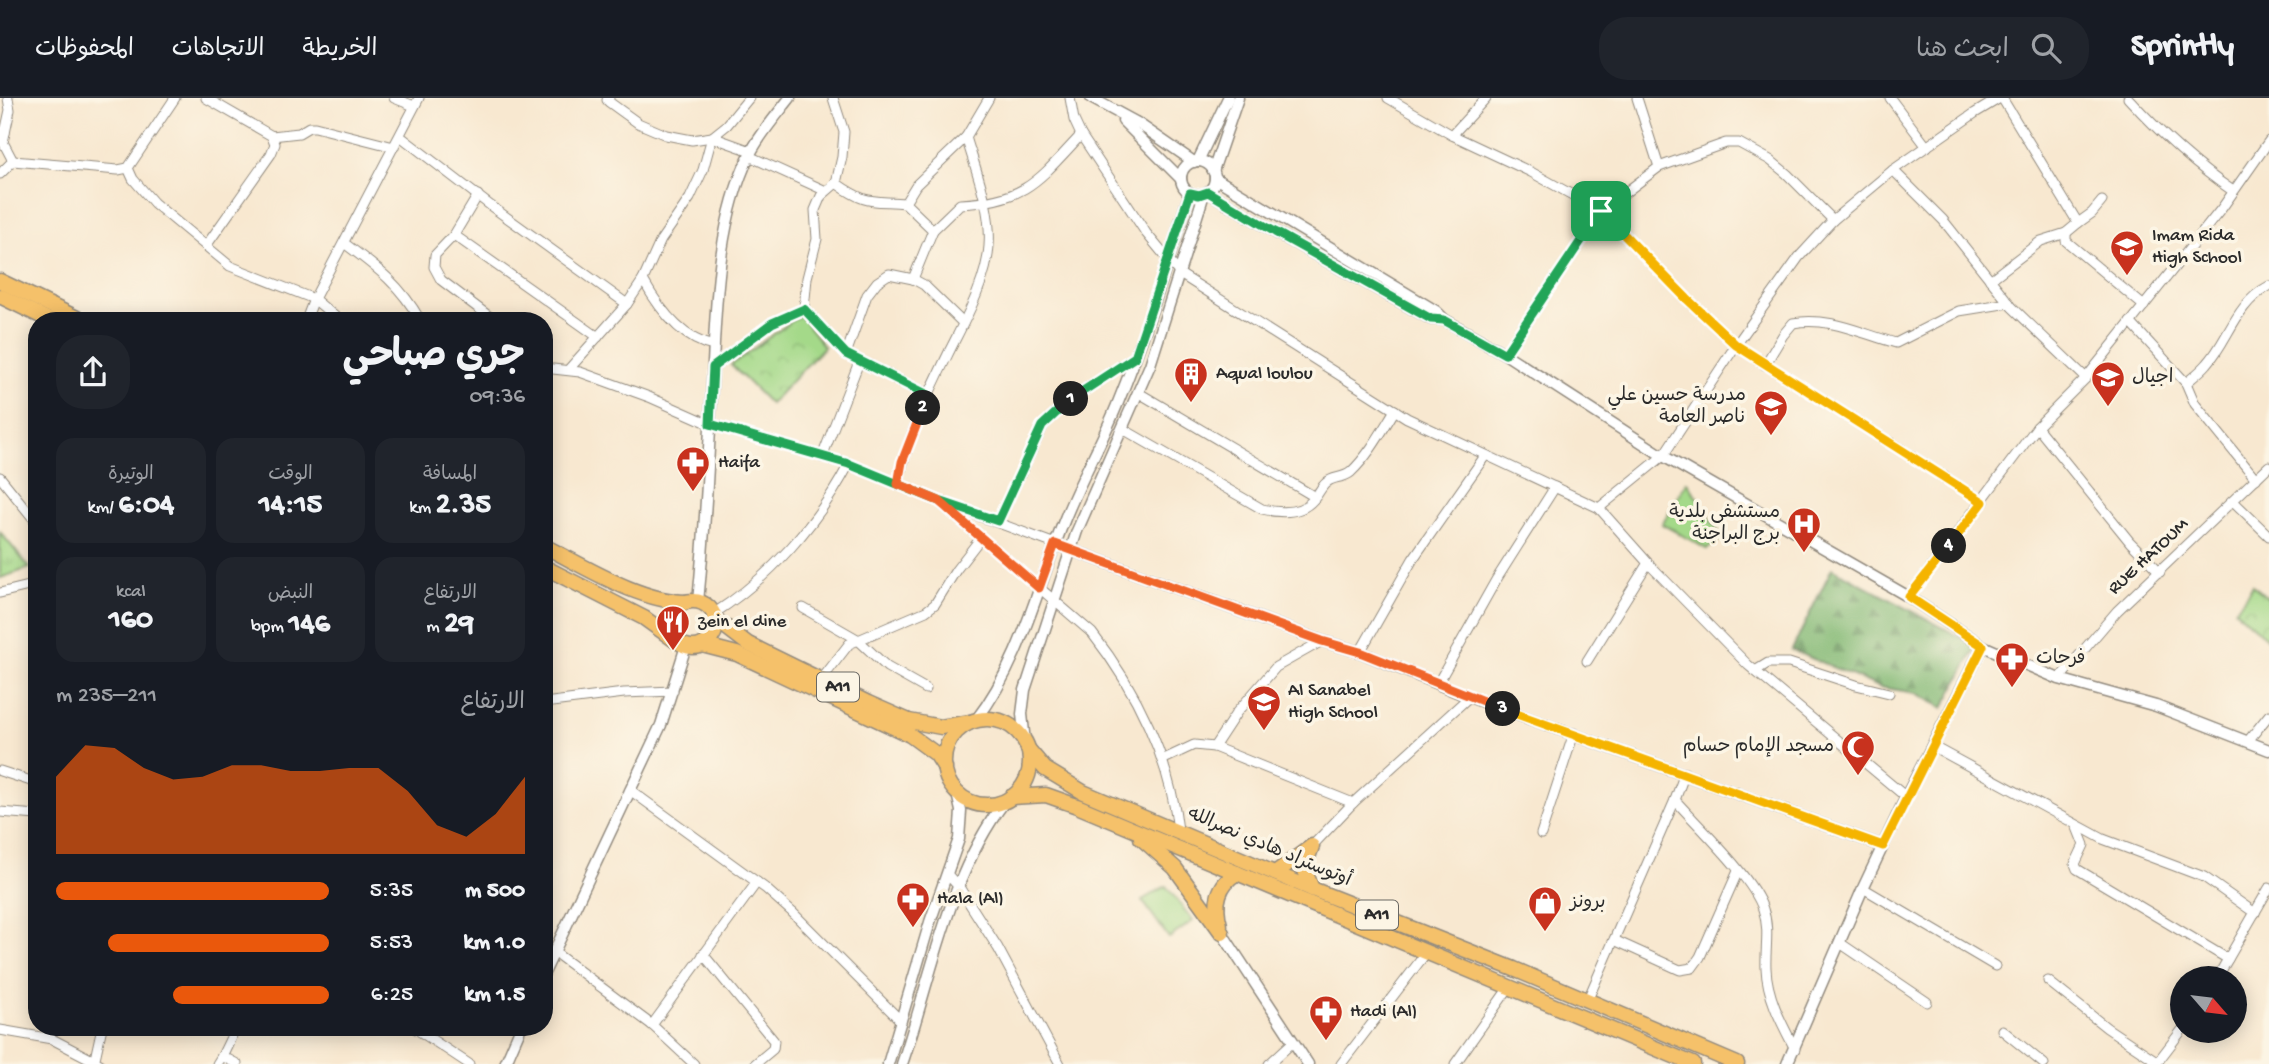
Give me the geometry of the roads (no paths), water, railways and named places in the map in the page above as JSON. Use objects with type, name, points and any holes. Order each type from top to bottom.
[{"type":"highway","points":[[0,281],[64,312]]},
{"type":"highway","points":[[0,296],[33,312]]},
{"type":"highway","points":[[553,550],[644,595],[665,601],[692,602]]},
{"type":"highway","points":[[553,572],[644,618],[681,643]]},
{"type":"highway","points":[[681,643],[670,630],[670,618],[677,608],[692,602]]},
{"type":"highway","name":"A11","points":[[692,602],[707,606],[714,616]]},
{"type":"highway","points":[[702,645],[714,632],[714,616]]},
{"type":"highway","name":"أوتوستراد هادي نصرالله","points":[[714,616],[748,644],[868,704],[916,724],[941,726],[990,719],[1004,722],[1016,730],[1045,769],[1065,783],[1312,889],[1588,999],[1737,1064]]},
{"type":"highway","name":"A11","points":[[681,643],[737,654],[910,735],[931,749],[956,789]]},
{"type":"highway","points":[[945,768],[948,744],[958,731],[973,721]]},
{"type":"highway","points":[[1008,799],[1021,788],[1027,776],[1030,762],[1026,745]]},
{"type":"highway","name":"أوتوستراد هادي نصرالله","points":[[956,789],[963,797],[977,803],[991,804],[1038,794],[1055,798],[1693,1064]]},
{"type":"highway","points":[[1126,826],[1175,868],[1222,933]]},
{"type":"highway","points":[[1275,873],[1312,846]]},
{"type":"highway","points":[[1312,846],[1304,867],[1312,889]]},
{"type":"highway","points":[[1222,933],[1217,915],[1218,896],[1225,882],[1237,873]]},
{"type":"street","points":[[8,98],[10,110],[3,132],[3,142],[13,161]]},
{"type":"street","points":[[0,174],[13,161],[118,170],[128,167],[175,98]]},
{"type":"street","points":[[206,98],[272,136],[299,133],[309,127],[315,127],[394,147]]},
{"type":"street","points":[[394,98],[416,102],[425,98]]},
{"type":"street","points":[[609,98],[607,100],[612,105],[638,123],[666,135],[692,140],[712,137],[727,125],[749,98]]},
{"type":"street","points":[[692,602],[727,224],[750,154],[790,98]]},
{"type":"street","points":[[905,203],[916,185],[966,137],[989,98]]},
{"type":"street","points":[[1070,98],[1073,120],[1081,135],[1168,262],[1180,274],[1395,410],[1485,456],[1600,508],[1648,563],[1755,671],[1906,797]]},
{"type":"street","points":[[1091,98],[1139,124],[1196,161],[1207,164],[1214,174],[1436,311],[1444,320],[1505,354],[1662,456],[1909,597],[1983,646],[2059,679],[2156,706],[2269,750]]},
{"type":"street","points":[[1181,179],[1183,170],[1196,161],[1228,98]]},
{"type":"street","points":[[1026,745],[1022,714],[1026,690],[1071,550],[1139,393],[1238,98]]},
{"type":"street","points":[[1388,98],[1400,101],[1452,135],[1531,172],[1601,211],[1736,345],[1983,502]]},
{"type":"street","points":[[1452,135],[1486,98]]},
{"type":"street","points":[[1637,98],[1659,167]]},
{"type":"street","points":[[1890,98],[1927,146]]},
{"type":"street","points":[[1600,508],[1662,456],[1799,257],[1833,220],[1893,170],[1975,113],[2001,98],[2078,223]]},
{"type":"street","points":[[2128,98],[2171,144],[2233,191]]},
{"type":"street","points":[[837,99],[844,142],[836,183],[821,196],[815,210],[817,239],[807,278],[804,309],[846,354],[928,395]]},
{"type":"street","points":[[309,312],[416,102]]},
{"type":"street","points":[[1107,108],[1134,130],[1181,179],[1190,193],[1206,193],[1431,319],[1444,320]]},
{"type":"street","points":[[913,279],[933,230],[960,204],[984,203],[1021,192],[1046,172],[1081,135]]},
{"type":"street","points":[[206,246],[271,154],[275,144],[272,136]]},
{"type":"street","points":[[400,136],[627,304]]},
{"type":"street","points":[[712,137],[826,191]]},
{"type":"street","points":[[569,369],[627,304],[643,280],[661,240],[690,198],[712,137]]},
{"type":"street","points":[[898,484],[902,462],[928,395],[963,324],[988,255],[984,203],[966,137]]},
{"type":"street","points":[[1909,597],[2037,427],[2086,377],[2144,306],[2269,141]]},
{"type":"street","points":[[1505,354],[1601,211],[1659,167],[1726,144],[1739,143],[1770,160],[1833,220]]},
{"type":"street","points":[[128,167],[134,179],[154,203],[236,269],[314,299],[329,312]]},
{"type":"street","points":[[1893,170],[1943,220],[2008,303],[2086,377]]},
{"type":"street","points":[[836,183],[853,195],[870,202],[905,203],[933,230]]},
{"type":"street","points":[[973,721],[988,706],[1008,670],[1071,504],[1114,414],[1190,193]]},
{"type":"street","points":[[478,195],[454,235],[435,255],[435,272],[441,280],[483,312]]},
{"type":"street","points":[[1990,280],[2041,241],[2066,233],[2092,213],[2102,201]]},
{"type":"street","points":[[2066,233],[2066,241],[2144,306]]},
{"type":"street","points":[[454,235],[598,337]]},
{"type":"street","points":[[344,243],[392,279],[415,312]]},
{"type":"street","points":[[846,354],[861,310],[873,287],[891,274],[913,279],[924,285],[963,324]]},
{"type":"street","points":[[643,280],[653,297],[679,327],[697,341],[714,346]]},
{"type":"street","points":[[2186,383],[2208,363],[2233,320],[2269,286]]},
{"type":"street","points":[[1765,365],[1793,323],[1818,321],[1896,343],[1959,311],[2008,303]]},
{"type":"street","points":[[713,367],[772,323],[804,309]]},
{"type":"street","points":[[2130,322],[2186,383],[2195,404],[2256,478]]},
{"type":"street","points":[[998,521],[1042,426],[1066,402],[1135,357]]},
{"type":"street","points":[[822,457],[859,362]]},
{"type":"street","points":[[553,368],[569,369],[649,397],[710,424],[849,464],[1071,550],[1322,641],[1360,652],[1469,697],[1883,846]]},
{"type":"street","points":[[1139,393],[1315,497]]},
{"type":"street","points":[[1123,429],[1262,509],[1275,512],[1293,511],[1308,505],[1330,480],[1342,478],[1351,472],[1377,439],[1395,410]]},
{"type":"street","points":[[2037,427],[2130,542],[2160,572]]},
{"type":"street","points":[[1360,652],[1413,559],[1485,456]]},
{"type":"street","points":[[714,616],[764,573],[807,530],[830,499],[849,464]]},
{"type":"street","name":"RUE HATOUM","points":[[2059,679],[2117,611],[2269,466]]},
{"type":"street","points":[[0,477],[28,512]]},
{"type":"street","points":[[1438,683],[1496,580],[1555,488]]},
{"type":"street","points":[[939,501],[1092,633],[1106,650],[1141,712],[1162,760],[1178,830]]},
{"type":"street","points":[[2234,501],[2269,536]]},
{"type":"street","points":[[821,679],[849,644],[926,611],[935,604],[980,539]]},
{"type":"street","points":[[1587,661],[1648,563]]},
{"type":"street","points":[[0,593],[28,586]]},
{"type":"street","points":[[803,608],[857,639],[887,667],[926,689]]},
{"type":"street","points":[[1214,747],[1237,712],[1276,667],[1322,641]]},
{"type":"street","points":[[681,643],[673,691],[661,725],[554,952],[652,1025],[694,1064]]},
{"type":"street","points":[[1787,1064],[1863,888],[1983,646]]},
{"type":"street","points":[[1755,671],[1768,663],[1789,663],[1889,693]]},
{"type":"street","points":[[553,702],[624,693],[673,691]]},
{"type":"street","points":[[1312,846],[1353,803],[1469,697]]},
{"type":"street","points":[[2248,741],[2269,715]]},
{"type":"street","points":[[1541,834],[1574,733]]},
{"type":"street","points":[[1162,760],[1194,745],[1214,747],[1353,803]]},
{"type":"street","points":[[1932,746],[2115,844],[2204,877],[2255,913]]},
{"type":"street","points":[[0,771],[28,780]]},
{"type":"street","points":[[1588,999],[1685,773]]},
{"type":"street","points":[[887,1064],[961,829],[961,811],[956,789]]},
{"type":"street","points":[[630,790],[757,882],[792,912],[901,1021]]},
{"type":"street","points":[[902,1064],[959,887],[978,842],[1008,799]]},
{"type":"street","points":[[1675,800],[1738,871],[1763,906],[1768,932],[1766,968],[1769,986],[1780,1021],[1795,1049]]},
{"type":"street","points":[[0,812],[28,814]]},
{"type":"street","points":[[2076,825],[2084,845],[2076,864],[2077,869],[2228,959]]},
{"type":"street","points":[[1614,940],[1680,970],[1692,968],[1700,957],[1738,871]]},
{"type":"street","points":[[947,874],[959,887],[1004,958],[1060,1064]]},
{"type":"street","points":[[652,1025],[757,882]]},
{"type":"street","points":[[1863,888],[1995,966]]},
{"type":"street","points":[[2224,966],[2269,888]]},
{"type":"street","points":[[1222,933],[1308,1064]]},
{"type":"street","points":[[1840,943],[1927,1002]]},
{"type":"street","points":[[1341,1064],[1426,953]]},
{"type":"street","points":[[703,954],[774,1041],[773,1049],[755,1064]]},
{"type":"street","points":[[2048,981],[2157,1063],[2172,1043]]},
{"type":"street","points":[[1455,1064],[1510,986]]},
{"type":"street","points":[[0,1030],[28,1035]]},
{"type":"street","points":[[2002,1030],[2045,1064]]},
{"type":"street","points":[[31,1036],[52,1040],[96,1063],[100,1036]]},
{"type":"street","points":[[232,1036],[220,1060],[237,1064]]},
{"type":"street","points":[[427,1036],[469,1064]]},
{"type":"street","points":[[505,1064],[517,1036]]},
{"type":"street","points":[[1269,1064],[1293,1042]]},
{"type":"place","name":"Imam Rida High School","points":[[2127,277]]},
{"type":"place","name":"Aqual loulou","points":[[1191,404]]},
{"type":"place","name":"اجيال","points":[[2108,408]]},
{"type":"place","name":"مدرسة حسين علي ناصر العامة","points":[[1771,437]]},
{"type":"place","name":"Haifa","points":[[693,493]]},
{"type":"place","name":"مستشفی بلدیة برج البراجنة","points":[[1804,554]]},
{"type":"place","name":"zein el dine","points":[[673,652]]},
{"type":"place","name":"فرحات","points":[[2012,689]]},
{"type":"place","name":"Al Sanabel High School","points":[[1264,732]]},
{"type":"place","name":"مسجد الإمام حسام","points":[[1858,777]]},
{"type":"place","name":"Hala (Al)","points":[[913,929]]},
{"type":"place","name":"برونز","points":[[1545,933]]},
{"type":"place","name":"Hadi (Al)","points":[[1326,1042]]}]
